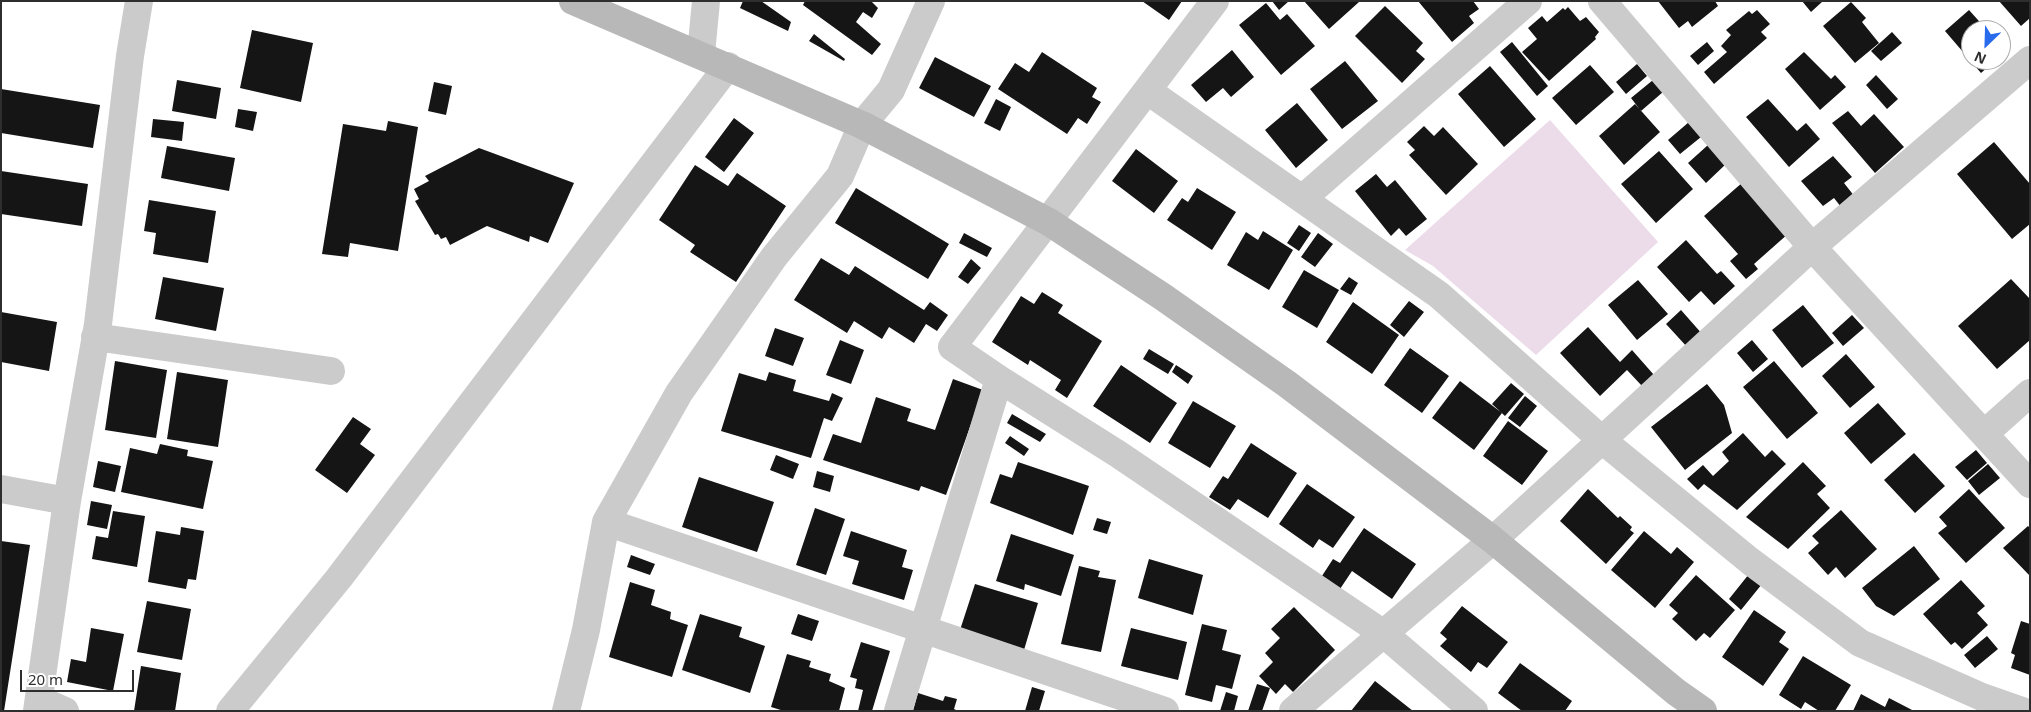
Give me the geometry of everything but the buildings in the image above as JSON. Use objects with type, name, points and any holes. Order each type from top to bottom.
[{"type":"street","points":[[65,711],[38,706],[67,502],[95,337],[130,56],[139,1]]},
{"type":"street","points":[[573,1],[701,54],[862,125],[1049,222],[1163,296],[1287,384],[1493,540],[1676,692],[1702,711]]},
{"type":"street","points":[[701,54],[706,1]]},
{"type":"street","points":[[566,711],[586,630],[606,522],[679,393],[774,257],[840,176],[862,125],[891,90],[930,1]]},
{"type":"street","points":[[1215,1],[1049,222],[952,347],[1126,459],[1384,634],[1474,711]]},
{"type":"street","points":[[1302,199],[1528,1]]},
{"type":"street","points":[[1602,1],[1812,246],[2030,484]]},
{"type":"street","points":[[1293,711],[1493,540],[1812,246],[2030,60]]},
{"type":"street","points":[[230,711],[339,578],[728,66]]},
{"type":"street","points":[[1148,91],[1439,295],[1602,440],[1750,561],[1860,642],[1982,697],[2022,711]]},
{"type":"street","points":[[95,337],[331,371]]},
{"type":"street","points":[[898,711],[999,379]]},
{"type":"street","points":[[1984,434],[2030,393]]},
{"type":"street","points":[[1,489],[67,502]]},
{"type":"street","points":[[606,522],[1165,711]]},
{"type":"shaded area","points":[[1550,120],[1658,242],[1536,355],[1433,266],[1405,250]]}]
